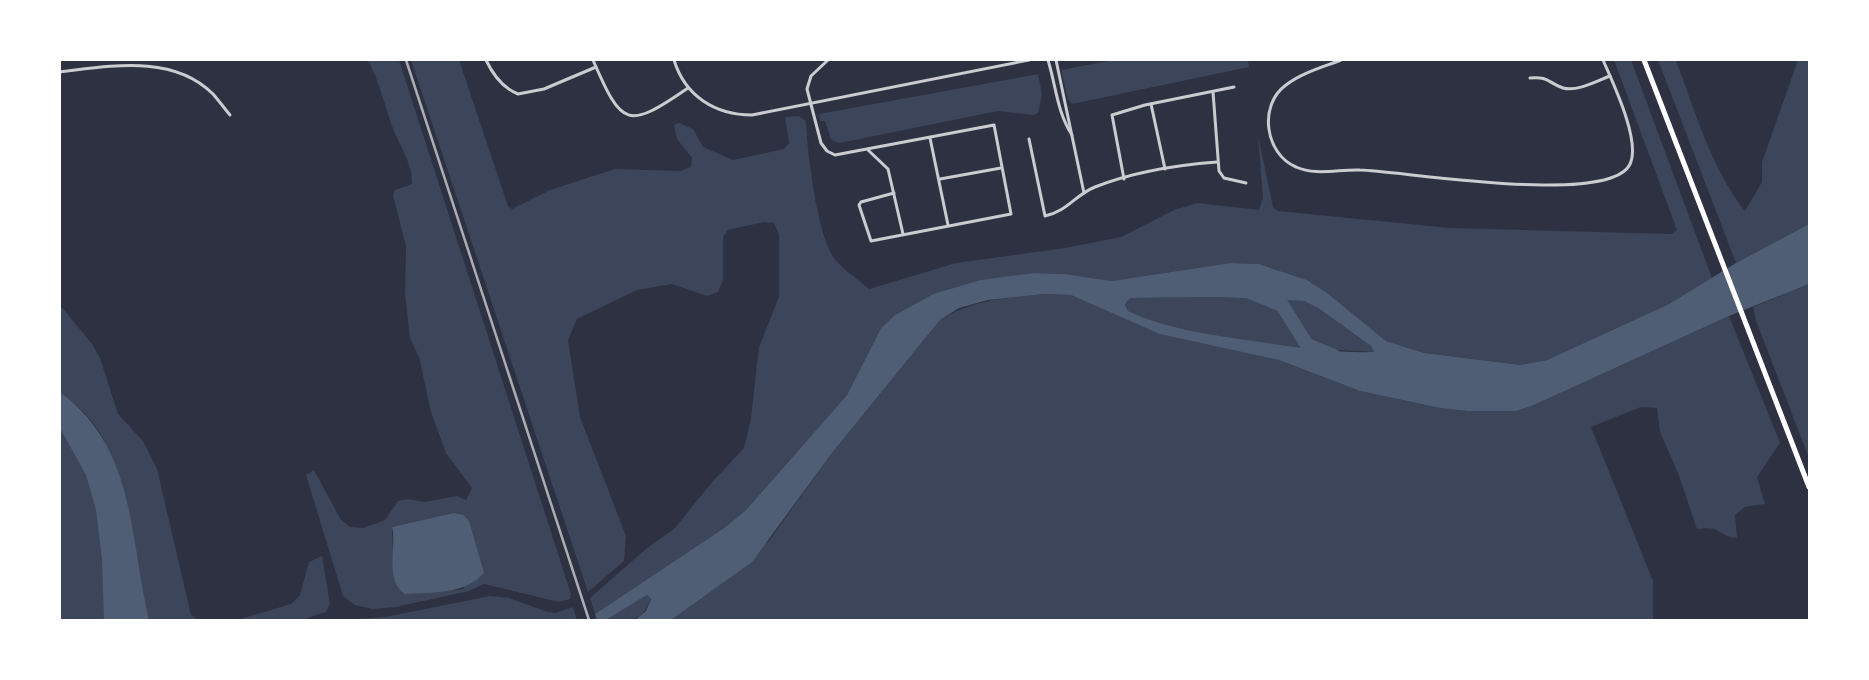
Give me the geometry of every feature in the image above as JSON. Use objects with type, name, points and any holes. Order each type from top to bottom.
[{"type":"main road","points":[[1644,60],[1809,487]]},
{"type":"street","points":[[486,60],[491,71],[503,85],[510,91],[518,94],[544,89],[596,67]]},
{"type":"street","points":[[593,60],[612,102],[621,111],[631,116],[646,114],[656,110],[688,88]]},
{"type":"street","points":[[674,60],[688,88],[706,104],[738,115],[763,114],[809,103],[1029,60]]},
{"type":"street","points":[[828,60],[811,76],[807,83],[809,103],[821,143],[827,151],[835,155],[994,125],[1011,214],[871,241],[860,205],[861,202],[894,193]]},
{"type":"street","points":[[1048,60],[1064,123],[1074,137]]},
{"type":"street","points":[[1056,60],[1074,137],[1084,193]]},
{"type":"street","points":[[1341,60],[1286,85],[1278,92],[1271,107],[1269,117],[1273,143],[1285,160],[1294,167],[1310,172],[1360,170],[1530,186],[1600,180],[1618,174],[1630,166],[1634,150],[1631,133],[1603,60]]},
{"type":"street","points":[[60,72],[133,64],[184,74],[213,94],[230,116]]},
{"type":"street","points":[[1530,78],[1544,77],[1562,88],[1569,89],[1610,76]]},
{"type":"street","points":[[1124,179],[1112,115],[1152,104],[1234,87]]},
{"type":"street","points":[[1212,92],[1217,162],[1221,176],[1246,183]]},
{"type":"street","points":[[1152,104],[1165,169]]},
{"type":"street","points":[[930,138],[948,225]]},
{"type":"street","points":[[1029,139],[1045,216],[1065,209],[1084,193],[1124,179],[1165,169],[1217,162]]},
{"type":"street","points":[[868,150],[888,168],[903,234]]},
{"type":"street","points":[[940,179],[1001,168]]},
{"type":"shaded area","points":[[368,60],[399,60],[571,594],[570,599],[559,602],[484,584],[469,591],[396,607],[372,609],[355,605],[343,596],[306,475],[314,470],[341,520],[350,527],[363,528],[385,520],[398,501],[408,499],[424,502],[457,496],[466,500],[472,488],[446,453],[431,412],[419,357],[410,338],[405,294],[406,246],[393,195],[395,190],[412,184],[412,177]],"holes":[[[453,513],[464,589],[405,594],[394,579],[392,527]]]},
{"type":"shaded area","points":[[411,60],[459,60],[508,206],[512,209],[550,190],[615,169],[681,171],[691,167],[692,158],[677,139],[674,125],[679,123],[693,129],[703,147],[733,160],[784,149],[789,143],[785,117],[799,116],[806,121],[814,192],[828,247],[837,262],[869,289],[956,263],[1065,248],[1121,237],[1174,210],[1198,203],[1259,210],[1263,198],[1258,135],[1273,207],[1278,211],[1450,228],[1671,234],[1677,230],[1614,60],[1631,60],[1712,278],[1669,304],[1547,360],[1520,365],[1424,353],[1386,341],[1326,292],[1307,280],[1259,264],[1230,263],[1112,281],[1065,274],[1034,273],[933,294],[895,315],[881,328],[847,395],[745,511],[724,528],[595,614],[590,598],[647,548],[674,529],[713,481],[744,448],[751,418],[759,347],[779,297],[779,235],[774,223],[764,222],[728,230],[723,237],[723,280],[718,292],[707,296],[672,284],[637,290],[577,319],[568,340],[580,417],[626,536],[624,561],[588,592]]},
{"type":"shaded area","points":[[1114,60],[1248,60],[1249,67],[1072,104],[1068,99],[1061,70]]},
{"type":"shaded area","points":[[1658,60],[1676,60],[1713,158],[1745,211],[1762,182],[1762,162],[1798,60],[1809,60],[1809,224],[1736,263]]},
{"type":"shaded area","points":[[1038,74],[1042,94],[1038,113],[1034,115],[998,111],[840,143],[831,140],[825,121],[820,121],[819,114]]},
{"type":"shaded area","points":[[1809,224],[1809,284],[1729,316],[1534,405],[1516,411],[1467,411],[1440,408],[1360,391],[1279,360],[1160,334],[1071,295],[1045,294],[988,300],[959,308],[940,320],[832,453],[752,562],[671,620],[635,620],[646,611],[651,599],[647,595],[606,620],[597,620],[595,614],[724,528],[745,511],[847,395],[881,328],[895,315],[933,294],[981,280],[1034,273],[1065,274],[1112,281],[1230,263],[1259,264],[1307,280],[1326,292],[1386,341],[1424,353],[1520,365],[1547,360],[1669,304],[1736,263]],"holes":[[[1217,297],[1304,301],[1318,308],[1371,346],[1374,352],[1347,352],[1307,348],[1196,332],[1144,318],[1128,311],[1125,304],[1130,298]]]},
{"type":"shaded area","points":[[1809,284],[1809,458],[1756,321],[1753,307]]},
{"type":"shaded area","points":[[1045,294],[1071,295],[1107,309],[1279,360],[1360,391],[1440,408],[1467,411],[1516,411],[1534,405],[1729,316],[1780,443],[1757,477],[1765,504],[1745,507],[1735,515],[1737,538],[1727,536],[1716,530],[1697,529],[1678,473],[1660,432],[1657,408],[1641,407],[1591,427],[1653,581],[1653,620],[671,620],[769,541],[832,453],[940,320],[978,304],[1004,298]]},
{"type":"shaded area","points":[[1217,297],[1304,301],[1318,308],[1371,346],[1374,352],[1248,342],[1216,337],[1155,321],[1128,311],[1125,304],[1130,298]]},
{"type":"shaded area","points":[[60,305],[92,344],[100,358],[118,414],[143,441],[157,469],[191,615],[199,620],[149,620],[105,442],[86,414],[60,392]]},
{"type":"shaded area","points":[[60,392],[85,414],[103,439],[116,467],[126,496],[149,620],[104,620],[102,559],[96,510],[86,475],[60,428]]},
{"type":"shaded area","points":[[60,423],[92,475],[110,541],[104,620],[60,620]]},
{"type":"shaded area","points":[[453,513],[463,515],[469,521],[484,573],[476,580],[458,589],[405,594],[395,581],[393,572],[392,527]]},
{"type":"shaded area","points":[[322,556],[330,604],[326,612],[301,620],[237,620],[291,604],[300,595],[309,562]]},
{"type":"shaded area","points":[[647,595],[651,598],[639,616],[628,620],[606,620]]},
{"type":"shaded area","points":[[490,596],[509,598],[555,613],[573,607],[577,620],[342,620],[385,617]]},
{"type":"waterway","points":[[1250,292],[1282,305],[1307,345],[1334,356]]},
{"type":"railway","points":[[406,60],[589,620]]}]
